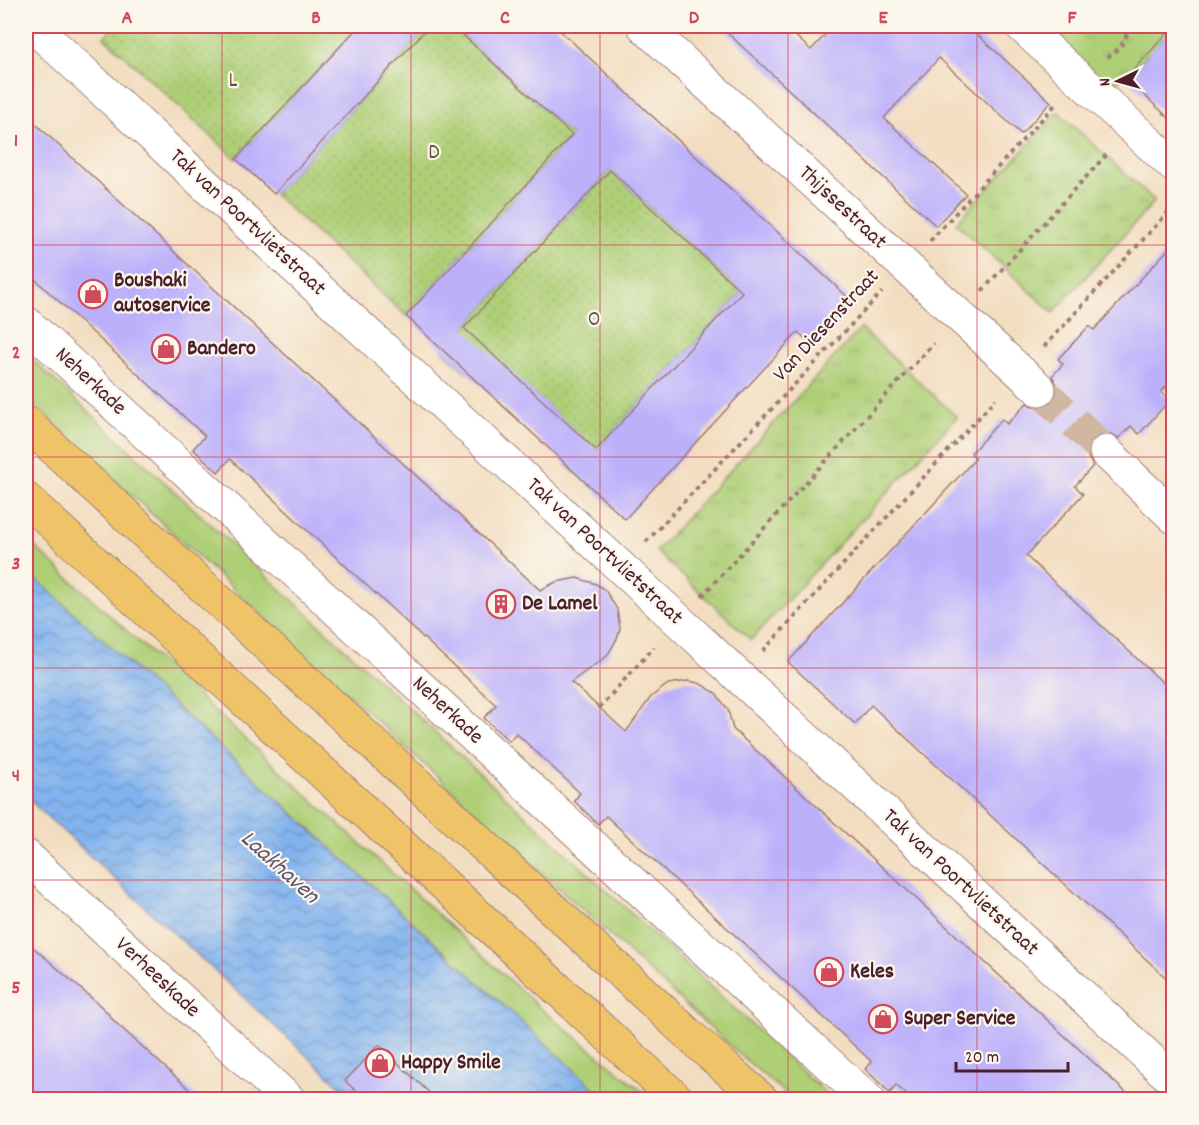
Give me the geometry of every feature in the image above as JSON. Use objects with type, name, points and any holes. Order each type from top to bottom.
[{"type":"main road","points":[[26,423],[762,1100]]},
{"type":"main road","points":[[26,499],[678,1100]]},
{"type":"street","name":"Tak van Poortvlietstraat","points":[[33,26],[679,621],[1173,1081]]},
{"type":"street","name":"Thijssestraat","points":[[644,26],[1030,381]]},
{"type":"street","points":[[1022,26],[1173,166]]},
{"type":"street","name":"Neherkade","points":[[26,323],[868,1100]]},
{"type":"street","points":[[1106,452],[1173,517]]},
{"type":"street","name":"Verheeskade","points":[[26,856],[289,1100]]},
{"type":"path","name":"Van Diesenstraat","points":[[621,568],[1080,79]]},
{"type":"path","points":[[600,708],[1131,128]]},
{"type":"path","points":[[739,678],[1030,381],[1173,206]]},
{"type":"green space","name":"L","points":[[115,26],[359,26],[236,159],[104,37]]},
{"type":"green space","name":"D","points":[[429,26],[453,26],[572,135],[406,316],[274,194]]},
{"type":"green space","points":[[1037,26],[1173,26],[1174,30],[1172,29],[1126,78],[1123,75],[1109,92]]},
{"type":"green space","points":[[1058,112],[1155,201],[1053,313],[956,223]]},
{"type":"green space","name":"O","points":[[610,170],[742,292],[575,473],[566,465],[587,442],[487,351],[467,373],[443,351]]},
{"type":"green space","points":[[861,328],[957,417],[751,640],[656,551]]},
{"type":"green space","points":[[26,354],[832,1099],[792,1099],[739,1054],[75,443],[26,397]]},
{"type":"green space","points":[[26,539],[539,1007],[652,1099],[606,1099],[26,570]]},
{"type":"water","name":"Laakhaven","points":[[26,570],[606,1099],[354,1099],[26,797]]},
{"type":"building","points":[[359,26],[429,26],[274,194],[236,159]]},
{"type":"building","points":[[453,26],[555,26],[854,303],[813,346],[798,332],[625,519],[406,316],[572,135]],"holes":[[[610,170],[742,292],[596,450],[464,328]]]},
{"type":"building","points":[[720,26],[784,26],[811,50],[833,27],[838,32],[844,26],[968,26],[1051,102],[1021,134],[939,58],[884,118],[966,194],[936,226]]},
{"type":"building","points":[[1173,27],[1173,122],[1126,78]]},
{"type":"building","name":"De Lamel","points":[[26,115],[540,590],[556,582],[577,578],[596,584],[605,590],[617,609],[620,629],[617,639],[607,656],[571,682],[626,732],[651,697],[668,684],[688,681],[699,683],[716,693],[728,710],[733,729],[1134,1100],[912,1100],[896,1085],[890,1093],[865,1069],[872,1062],[606,816],[598,824],[574,801],[580,793],[516,733],[509,741],[484,718],[496,705],[230,459],[218,472],[193,449],[205,436],[26,271]]},
{"type":"building","points":[[1173,244],[1173,379],[1161,392],[1170,400],[1139,434],[1131,426],[1119,438],[1111,434],[1101,434],[1092,440],[1088,447],[1088,457],[1093,466],[1075,486],[1083,494],[1026,556],[1173,692],[1173,984],[871,705],[855,724],[788,662],[976,458],[971,453],[1002,419],[1007,424],[1027,403],[1034,407],[1044,407],[1053,401],[1057,393],[1057,384],[1052,376],[1063,364],[1058,359],[1089,326],[1094,330]]},
{"type":"building","points":[[26,941],[104,1009],[115,1022],[201,1100],[26,1100]]},
{"type":"building","name":"Happy Smile","points":[[379,1045],[437,1100],[366,1100],[345,1081]]},
{"type":"tunnel","points":[[1039,389],[1106,452]]},
{"type":"place","name":"Boushaki autoservice","points":[[93,294]]},
{"type":"place","name":"Bandero","points":[[166,349]]},
{"type":"place","name":"De Lamel","points":[[501,604]]},
{"type":"place","name":"Keles","points":[[829,972]]},
{"type":"place","name":"Super Service","points":[[883,1019]]},
{"type":"place","name":"Happy Smile","points":[[380,1063]]}]
